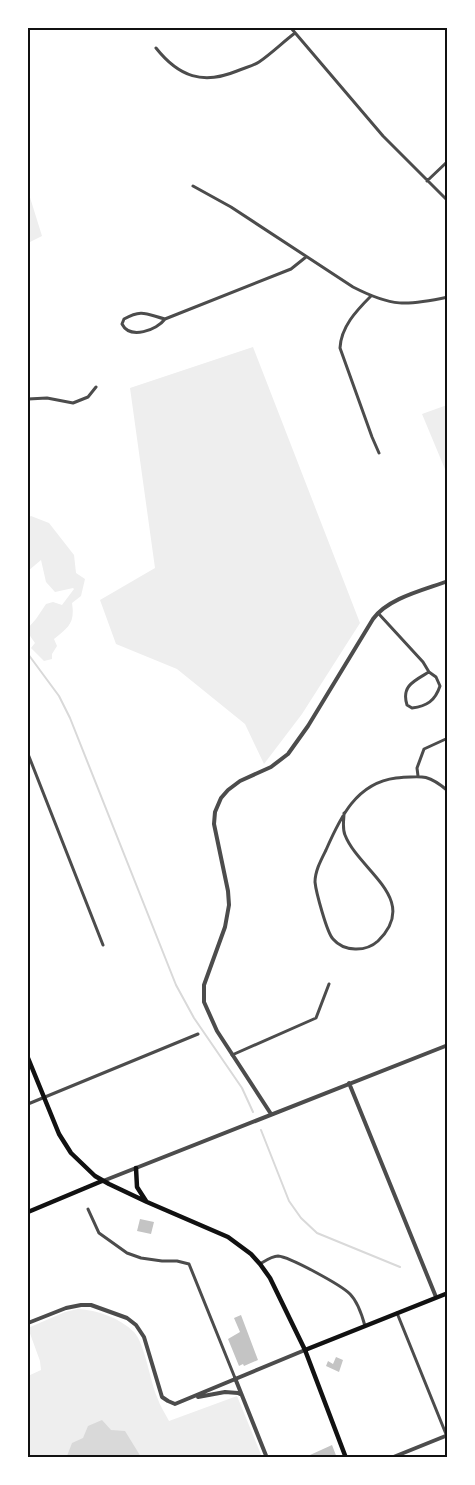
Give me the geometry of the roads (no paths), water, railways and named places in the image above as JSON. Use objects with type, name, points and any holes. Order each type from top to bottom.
[{"type":"main road","points":[[28,1058],[56,1127],[67,1147],[87,1169],[102,1181],[228,1237],[251,1254],[260,1264],[270,1278],[305,1350],[346,1458]]},
{"type":"main road","points":[[136,1168],[136,1188],[147,1202]]},
{"type":"main road","points":[[28,1212],[102,1181]]},
{"type":"main road","points":[[305,1350],[448,1293]]},
{"type":"street","points":[[291,28],[383,136],[448,201]]},
{"type":"street","points":[[156,48],[166,61],[179,70],[193,76],[212,78],[223,76],[258,62],[295,32]]},
{"type":"street","points":[[427,181],[448,161]]},
{"type":"street","points":[[193,186],[231,207],[306,257],[371,296],[389,302],[408,304],[448,298]]},
{"type":"street","points":[[165,320],[150,314],[136,313],[124,319],[122,324],[128,332],[135,333],[156,327],[165,320],[291,269],[306,257]]},
{"type":"street","points":[[371,296],[359,307],[344,330],[340,348],[372,437],[380,453]]},
{"type":"street","points":[[28,399],[47,398],[75,403],[91,395],[96,388]]},
{"type":"street","points":[[271,1114],[211,1021],[204,997],[206,978],[227,922],[229,905],[228,891],[214,824],[216,807],[232,786],[271,767],[288,754],[308,726],[378,613],[392,603],[448,580]]},
{"type":"street","points":[[378,613],[423,662],[428,672],[436,677],[440,686],[436,697],[429,703],[412,708],[407,706],[406,690],[410,684],[428,672]]},
{"type":"street","points":[[418,776],[417,768],[424,749],[448,738]]},
{"type":"street","points":[[28,754],[103,945]]},
{"type":"street","points":[[344,813],[343,827],[345,836],[352,848],[381,883],[393,904],[393,914],[388,926],[378,941],[367,948],[344,947],[334,940],[327,931],[315,883],[316,872],[335,826],[350,804],[375,783],[386,779],[423,776],[436,781],[448,791]]},
{"type":"street","points":[[232,1055],[316,1018],[329,984]]},
{"type":"street","points":[[28,1104],[198,1034]]},
{"type":"street","points":[[102,1181],[448,1045]]},
{"type":"street","points":[[348,1083],[436,1297]]},
{"type":"street","points":[[88,1208],[99,1234],[127,1252],[141,1258],[189,1264],[267,1458]]},
{"type":"street","points":[[260,1264],[275,1256],[283,1257],[325,1278],[350,1294],[356,1303],[365,1326]]},
{"type":"street","points":[[28,1323],[66,1308],[81,1305],[91,1305],[127,1318],[136,1325],[144,1337],[162,1397],[175,1404],[305,1350]]},
{"type":"street","points":[[391,1458],[447,1436],[397,1313]]},
{"type":"street","points":[[191,1398],[225,1392],[238,1392],[242,1396]]},
{"type":"waterway","points":[[28,654],[59,696],[70,718],[176,985],[194,1018],[242,1088],[253,1112]]},
{"type":"waterway","points":[[261,1130],[289,1201],[301,1218],[317,1233],[400,1267]]}]
